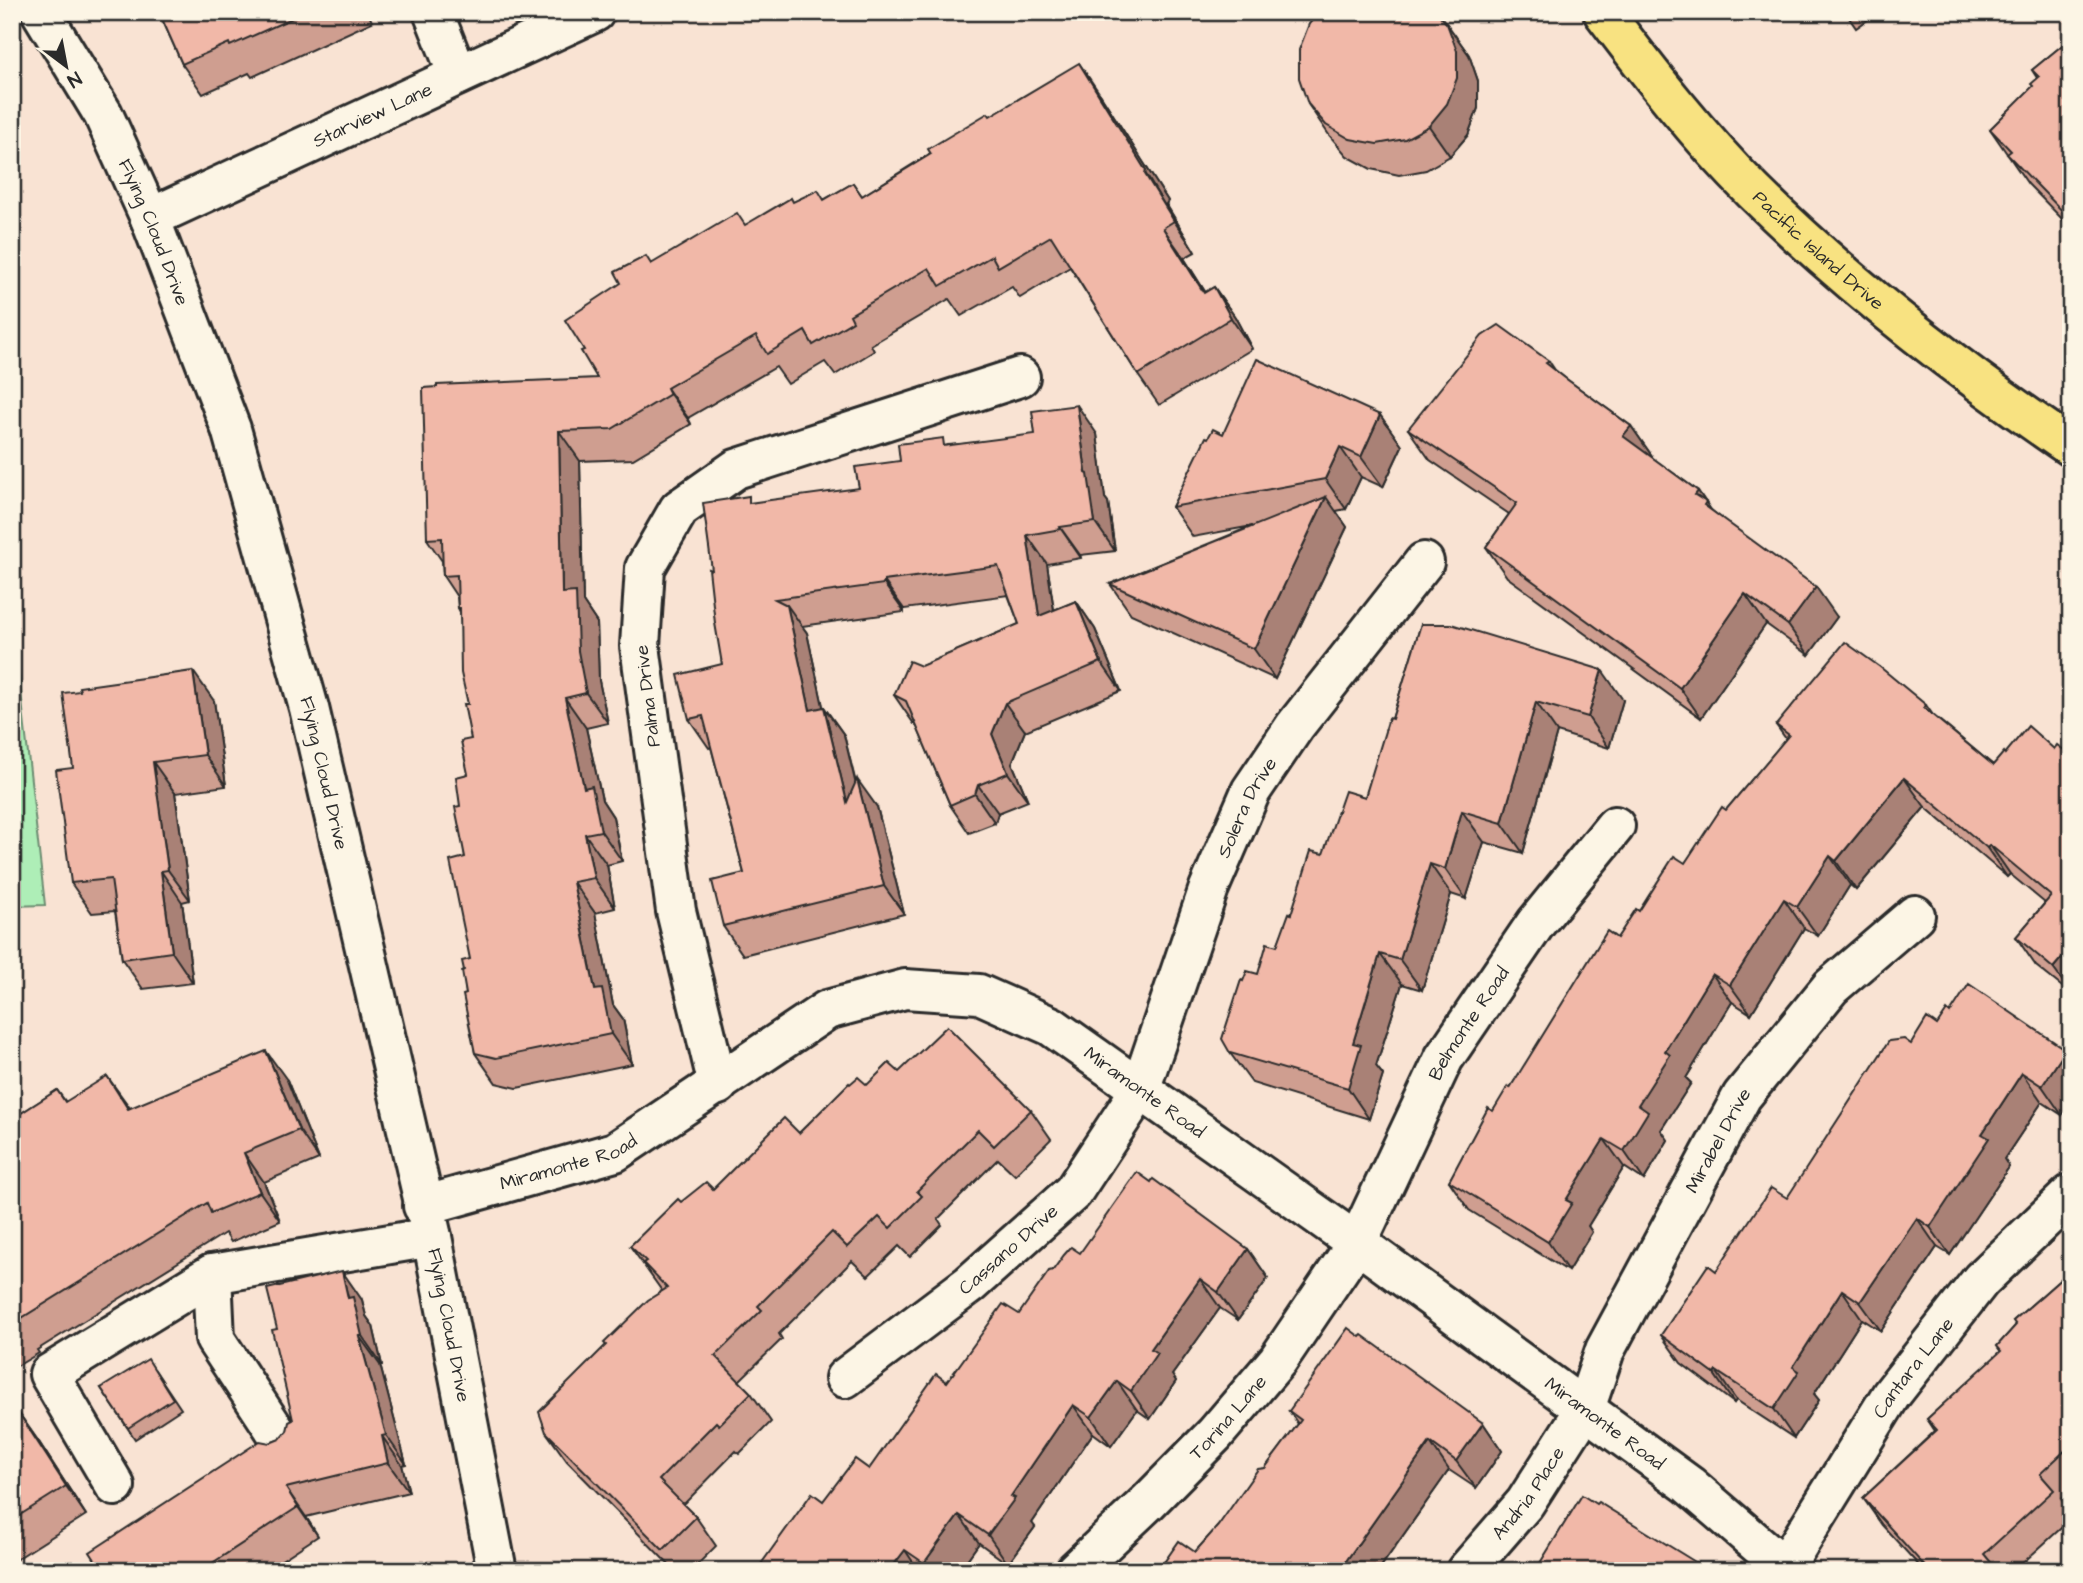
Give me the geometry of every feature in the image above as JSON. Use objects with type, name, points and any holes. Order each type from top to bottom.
[{"type":"main road","name":"Pacific Island Drive","points":[[1603,12],[1667,96],[1762,200],[1843,274],[1936,351],[2071,447]]},
{"type":"street","name":"Flying Cloud Drive","points":[[41,12],[103,114],[150,218],[231,429],[298,668],[355,905],[428,1221],[497,1571]]},
{"type":"street","points":[[433,12],[458,75]]},
{"type":"street","name":"Starview Lane","points":[[150,218],[595,12]]},
{"type":"street","name":"Palma Drive","points":[[718,1085],[676,911],[640,646],[645,568],[679,509],[736,469],[1020,377]]},
{"type":"street","name":"Solera Drive","points":[[1140,1090],[1209,888],[1251,791],[1295,726],[1424,562]]},
{"type":"street","name":"Belmonte Road","points":[[1357,1244],[1444,1058],[1536,923],[1615,826]]},
{"type":"street","name":"Mirabel Drive","points":[[1584,1409],[1605,1350],[1742,1096],[1831,987],[1914,915]]},
{"type":"street","name":"Miramonte Road","points":[[212,1274],[428,1221],[615,1152],[828,1010],[905,989],[979,994],[1051,1026],[1357,1244],[1689,1485],[1785,1569]]},
{"type":"street","name":"Cassano Drive","points":[[845,1378],[970,1284],[1073,1192],[1140,1090]]},
{"type":"street","name":"Cantara Lane","points":[[1785,1569],[1891,1395],[1981,1280],[2071,1194]]},
{"type":"street","name":"Torina Lane","points":[[1075,1571],[1215,1434],[1278,1360],[1357,1244]]},
{"type":"street","points":[[115,1486],[49,1374],[212,1274],[215,1339],[288,1450]]},
{"type":"street","name":"Andria Place","points":[[1466,1571],[1525,1503],[1584,1409]]},
{"type":"green space","points":[[12,612],[45,905],[12,906]]},
{"type":"building","points":[[159,12],[306,12],[182,64]]},
{"type":"building","points":[[1319,12],[1437,12],[1447,24],[1457,51],[1457,78],[1447,104],[1429,126],[1405,139],[1377,144],[1350,139],[1326,125],[1308,104],[1299,78],[1299,50],[1309,24]]},
{"type":"building","points":[[2071,38],[2071,220],[2007,154],[2011,151],[1990,129],[2033,86],[2031,84],[2039,77],[2032,70]]},
{"type":"building","points":[[1079,63],[1174,221],[1163,228],[1204,293],[1214,287],[1231,318],[1138,375],[1051,236],[998,267],[992,256],[940,286],[929,268],[850,315],[853,321],[813,345],[805,331],[767,354],[756,336],[667,388],[670,394],[612,429],[559,431],[562,593],[576,592],[578,651],[586,693],[565,698],[584,788],[592,786],[601,831],[585,834],[594,878],[573,882],[595,990],[602,989],[611,1034],[496,1058],[475,1053],[463,995],[466,994],[462,961],[470,959],[450,861],[465,857],[455,807],[460,806],[456,777],[468,774],[461,741],[471,739],[464,704],[468,704],[461,673],[457,575],[443,576],[442,538],[427,539],[423,388],[437,385],[597,378],[581,351],[584,350],[565,320],[621,283],[615,272],[646,256],[651,264],[737,213],[745,225],[791,198],[793,202],[818,190],[824,200],[853,183],[862,196],[931,154],[928,149]]},
{"type":"building","points":[[1499,325],[1631,426],[1623,436],[1698,491],[1695,495],[1706,502],[1704,505],[1816,587],[1788,625],[1745,594],[1680,688],[1486,547],[1517,503],[1408,429],[1482,336]]},
{"type":"building","points":[[1257,359],[1380,415],[1361,457],[1340,447],[1325,479],[1172,507],[1206,437],[1208,438],[1213,429],[1223,434]]},
{"type":"building","points":[[1077,405],[1095,522],[1027,535],[1039,616],[1076,601],[1101,662],[1005,703],[992,734],[1008,773],[978,785],[975,794],[950,805],[906,701],[894,695],[909,661],[921,666],[1019,624],[998,566],[775,599],[787,605],[810,710],[824,707],[847,802],[857,779],[884,886],[723,926],[712,881],[744,873],[703,716],[689,719],[678,675],[722,664],[715,623],[709,569],[712,570],[703,503],[749,496],[749,503],[859,488],[855,467],[900,461],[898,444],[943,438],[944,446],[1035,434],[1032,411]]},
{"type":"building","points":[[1326,497],[1254,649],[1110,584]]},
{"type":"building","points":[[1421,624],[1451,624],[1602,670],[1588,717],[1536,702],[1502,823],[1462,811],[1445,869],[1430,864],[1400,960],[1380,954],[1353,1043],[1361,1045],[1348,1088],[1230,1053],[1222,1039],[1241,980],[1243,981],[1247,971],[1258,974],[1267,943],[1277,946],[1289,913],[1291,914],[1311,851],[1323,854],[1345,791],[1365,797]]},
{"type":"building","points":[[1845,642],[1926,705],[1924,708],[1993,765],[2028,726],[2054,749],[2057,745],[2071,755],[2071,947],[2053,968],[2016,937],[2051,896],[1990,845],[1987,848],[1904,778],[1836,861],[1830,856],[1797,907],[1784,899],[1730,985],[1712,974],[1665,1051],[1670,1055],[1638,1105],[1648,1112],[1624,1151],[1604,1139],[1566,1200],[1572,1203],[1548,1242],[1449,1181],[1488,1108],[1493,1111],[1508,1086],[1510,1088],[1607,931],[1617,938],[1636,909],[1639,911],[1674,856],[1685,863],[1722,807],[1726,810],[1789,735],[1776,725]]},
{"type":"building","points":[[193,671],[205,755],[153,762],[168,870],[161,871],[172,952],[122,959],[111,879],[71,883],[56,770],[73,768],[63,693],[80,691],[79,687]]},
{"type":"building","points":[[1969,984],[2066,1050],[2042,1086],[2022,1073],[1982,1134],[1989,1138],[1930,1227],[1917,1218],[1860,1302],[1842,1290],[1793,1367],[1799,1371],[1774,1409],[1716,1371],[1714,1374],[1661,1335],[1708,1265],[1716,1271],[1771,1188],[1787,1198],[1889,1041],[1904,1039],[1911,1044],[1927,1018],[1937,1025],[1947,1010],[1950,1013]]},
{"type":"building","points":[[947,1026],[1031,1110],[994,1146],[978,1130],[917,1191],[922,1196],[890,1228],[879,1217],[847,1247],[832,1232],[758,1306],[762,1310],[715,1356],[751,1393],[719,1425],[716,1422],[659,1480],[696,1517],[663,1550],[546,1432],[539,1412],[648,1300],[667,1288],[630,1246],[678,1199],[681,1202],[706,1182],[713,1189],[784,1118],[799,1133],[858,1077],[867,1085],[889,1063],[899,1072]]},
{"type":"building","points":[[266,1051],[299,1130],[244,1153],[260,1192],[211,1213],[207,1203],[17,1321],[18,1324],[12,1328],[12,1119],[57,1090],[65,1102],[107,1076],[128,1109]]},
{"type":"building","points":[[1137,1172],[1151,1182],[1153,1179],[1248,1249],[1218,1292],[1200,1279],[1151,1349],[1157,1353],[1131,1391],[1117,1381],[1091,1417],[1073,1405],[1011,1496],[1015,1498],[988,1535],[959,1515],[924,1563],[905,1550],[889,1571],[756,1571],[812,1493],[823,1501],[855,1459],[869,1469],[936,1374],[947,1382],[1003,1304],[1019,1314],[1049,1271],[1053,1270],[1071,1247],[1080,1253]]},
{"type":"building","points":[[2071,1270],[2071,1445],[2040,1474],[2054,1490],[1984,1554],[1994,1566],[1989,1571],[1929,1571],[1863,1498],[1937,1430],[1927,1419],[2001,1351],[1997,1346],[2016,1325],[2013,1321]]},
{"type":"building","points":[[342,1271],[348,1298],[353,1297],[362,1336],[359,1336],[386,1435],[382,1436],[388,1463],[286,1488],[298,1507],[200,1571],[92,1571],[99,1566],[90,1552],[260,1441],[270,1443],[280,1439],[287,1431],[289,1422],[293,1420],[272,1330],[277,1329],[267,1289]]},
{"type":"building","points":[[1348,1328],[1360,1337],[1362,1335],[1483,1423],[1456,1461],[1430,1442],[1339,1571],[1158,1571],[1179,1541],[1195,1552],[1218,1526],[1258,1469],[1265,1468],[1301,1420],[1289,1411]]},
{"type":"building","points":[[148,1359],[173,1399],[128,1428],[101,1388]]},
{"type":"building","points":[[18,1412],[66,1486],[12,1520],[12,1416]]},
{"type":"building","points":[[1582,1495],[1596,1504],[1598,1502],[1697,1563],[1693,1571],[1535,1571]]}]
